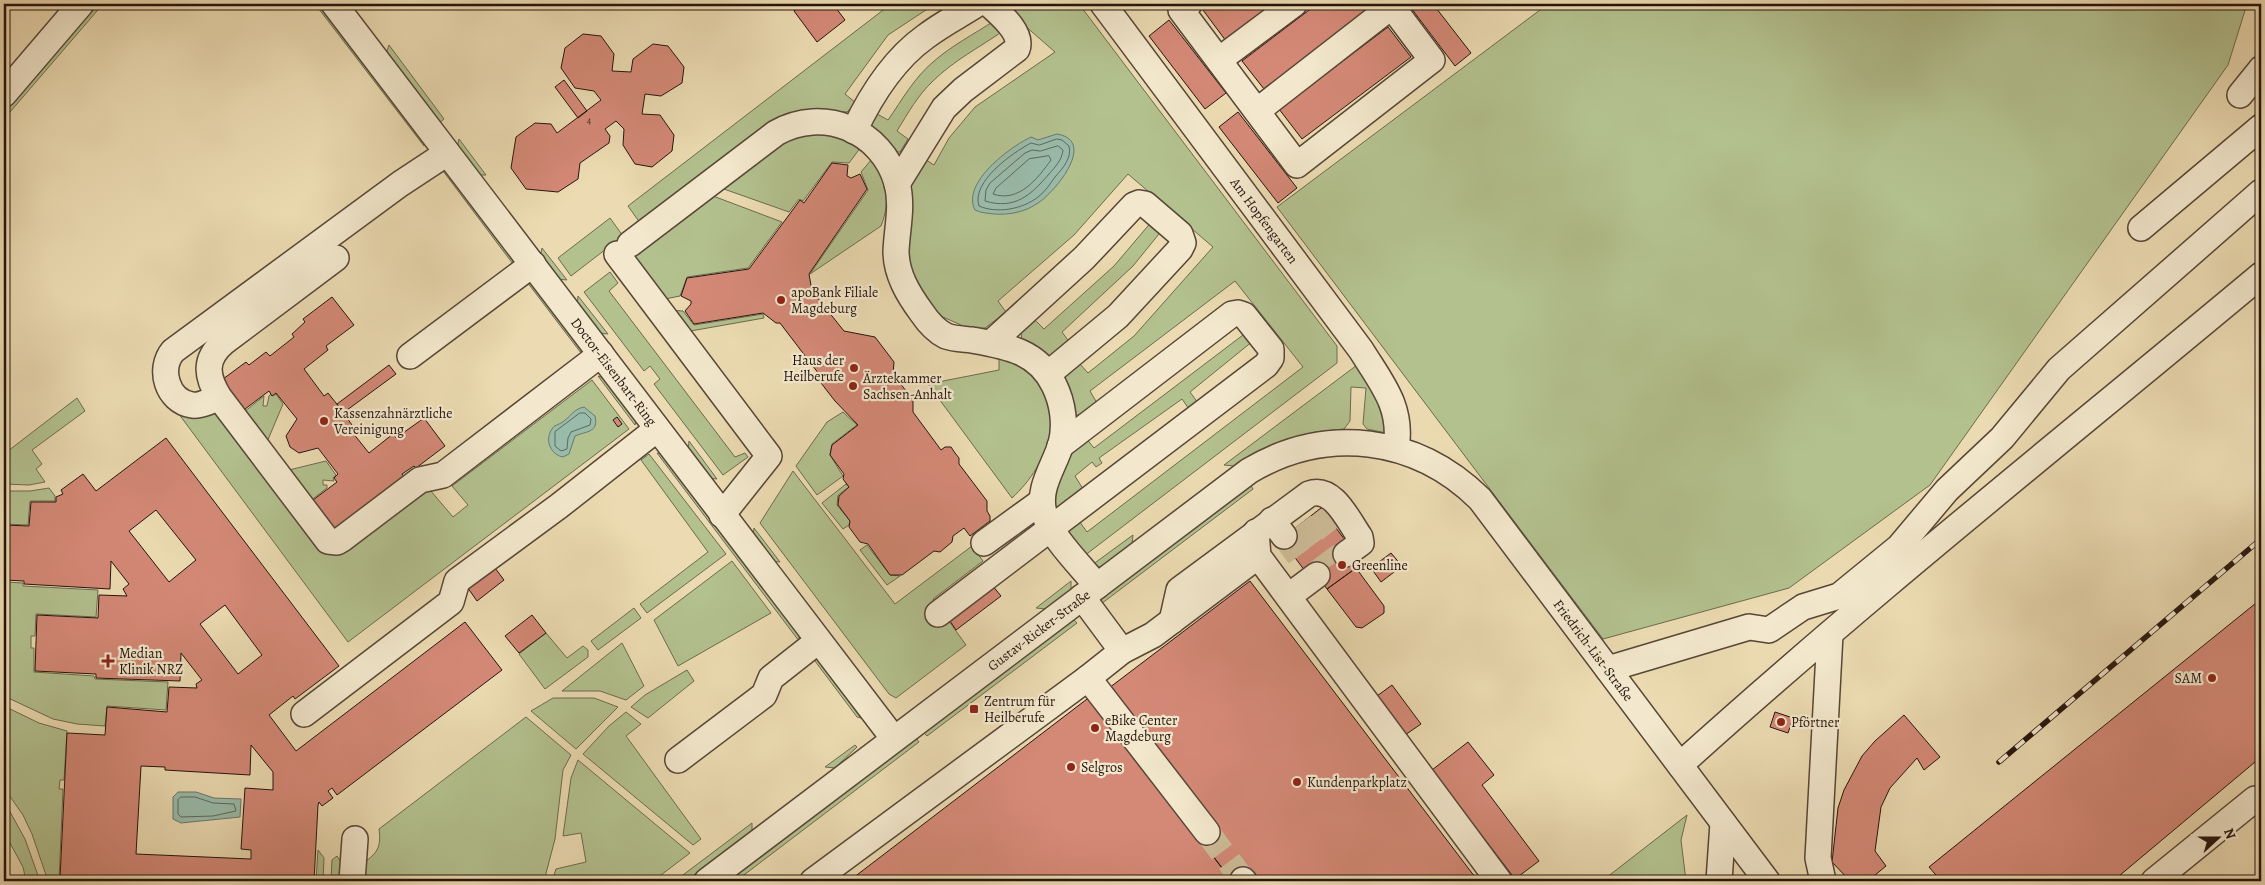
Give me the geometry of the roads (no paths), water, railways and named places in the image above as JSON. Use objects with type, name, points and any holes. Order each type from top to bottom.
[{"type":"street","points":[[4,94],[81,4]]},
{"type":"street","name":"Doctor-Eisenbart-Ring","points":[[334,4],[894,739]]},
{"type":"street","points":[[854,131],[883,80],[900,60],[924,37],[977,4]]},
{"type":"street","points":[[897,184],[944,108],[963,90],[1018,48],[1019,40],[1016,33],[989,4]]},
{"type":"street","points":[[1189,4],[1181,10],[1297,165],[1432,60],[1391,5],[1257,111]]},
{"type":"street","points":[[1219,60],[1294,4]]},
{"type":"street","name":"Am Hopfengarten","points":[[1109,6],[1361,350],[1380,379],[1396,412],[1399,433],[1396,449]]},
{"type":"street","points":[[2240,95],[2261,69]]},
{"type":"street","points":[[722,515],[769,456],[624,249],[782,130],[801,123],[822,121],[835,123],[854,131],[880,150],[897,184],[900,207],[896,253],[903,283],[933,327],[965,344],[991,343],[1011,348],[1031,357],[1048,374],[1058,394],[1062,409],[1063,426],[1060,446],[1044,489],[1042,500],[1044,512],[1122,651]]},
{"type":"street","points":[[2142,228],[2261,127]]},
{"type":"street","points":[[211,401],[198,405],[187,404],[179,399],[170,389],[165,372],[166,362],[173,351],[400,184],[447,153]]},
{"type":"street","points":[[1608,669],[1749,627],[1769,630],[1802,607],[1839,596],[1907,539],[1947,490],[2002,438],[2059,369],[2261,192]]},
{"type":"street","points":[[991,343],[1084,258],[1134,205],[1139,203],[1145,204],[1180,234],[1183,243],[1180,249],[1118,316],[1048,374]]},
{"type":"street","points":[[336,258],[224,342],[212,354],[208,367],[209,378],[219,397],[328,541],[337,542],[342,539],[423,478],[438,478],[443,475],[601,354]]},
{"type":"street","points":[[410,356],[533,264]]},
{"type":"street","points":[[1680,765],[1830,634],[2261,275]]},
{"type":"street","points":[[938,614],[1266,365],[1272,356],[1272,349],[1244,315],[1233,314],[1060,446]]},
{"type":"street","points":[[304,714],[450,602],[458,581],[658,429]]},
{"type":"street","name":"Gustav-Ricker-Straße","points":[[707,881],[1249,471],[1271,459],[1302,448],[1325,444],[1352,443],[1396,449]]},
{"type":"street","name":"Friedrich-List-Straße","points":[[1396,449],[1436,465],[1480,499],[1766,881]]},
{"type":"street","points":[[1172,621],[1179,590],[1289,518],[1318,492],[1333,498],[1361,538],[1361,543],[1346,551]]},
{"type":"street","points":[[984,543],[1042,500]]},
{"type":"street","points":[[812,881],[1122,651],[1153,635],[1258,556],[1289,518]]},
{"type":"street","points":[[1258,556],[1499,881]]},
{"type":"street","points":[[1289,596],[1314,575]]},
{"type":"street","points":[[1823,881],[1818,858],[1830,634]]},
{"type":"street","points":[[678,760],[764,695],[771,678],[818,641]]},
{"type":"street","points":[[1088,678],[1207,832]]},
{"type":"street","points":[[2154,881],[2255,799]]},
{"type":"street","points":[[1719,881],[1723,823]]},
{"type":"street","points":[[352,881],[355,839]]},
{"type":"water","points":[[1057,134],[1069,139],[1074,146],[1073,156],[1062,179],[1045,197],[1023,211],[994,214],[975,210],[973,200],[975,189],[981,178],[1000,157],[1031,137],[1038,140]]},
{"type":"water","points":[[584,407],[595,416],[595,426],[591,430],[575,436],[569,454],[563,457],[559,456],[550,446],[550,433],[554,427]]},
{"type":"water","points":[[178,792],[196,792],[214,798],[241,799],[240,817],[181,823],[173,819],[173,797]]},
{"type":"tunnel","points":[[1317,512],[1344,547]]},
{"type":"tunnel","points":[[1301,523],[1332,565]]},
{"type":"tunnel","points":[[1284,536],[1311,573]]},
{"type":"tunnel","points":[[1207,832],[1243,880]]},
{"type":"railway","points":[[1999,762],[2261,539]]},
{"type":"place","name":"apoBank Filiale Magdeburg","points":[[781,300]]},
{"type":"place","name":"Haus der Heilberufe","points":[[854,368]]},
{"type":"place","name":"Ärztekammer Sachsen-Anhalt","points":[[853,386]]},
{"type":"place","name":"Kassenzahnärztliche Vereinigung","points":[[324,421]]},
{"type":"place","name":"Greenline","points":[[1342,565]]},
{"type":"place","name":"Median Klinik NRZ","points":[[108,661]]},
{"type":"place","name":"SAM","points":[[2212,678]]},
{"type":"place","name":"Zentrum für Heilberufe","points":[[974,709]]},
{"type":"place","name":"Pförtner","points":[[1781,722]]},
{"type":"place","name":"eBike Center Magdeburg","points":[[1095,728]]},
{"type":"place","name":"Selgros","points":[[1071,767]]},
{"type":"place","name":"Kundenparkplatz","points":[[1297,782]]}]
